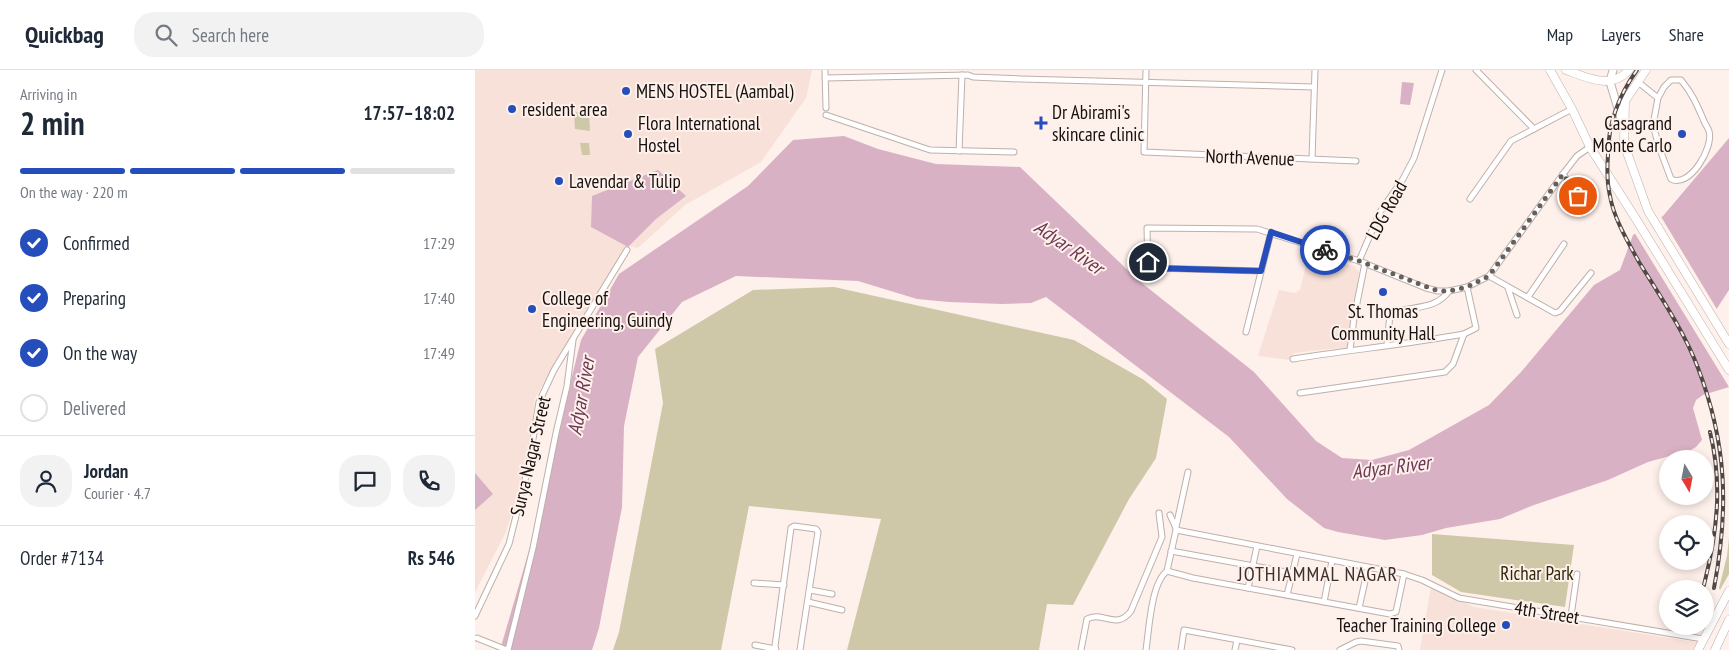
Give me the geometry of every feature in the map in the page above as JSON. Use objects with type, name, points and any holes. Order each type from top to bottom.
[{"type":"main road","points":[[1550,70],[1572,109],[1590,147],[1729,370]]},
{"type":"main road","points":[[1566,70],[1588,78],[1610,82],[1623,77],[1629,70]]},
{"type":"main road","points":[[1613,70],[1610,82],[1623,126]]},
{"type":"main road","points":[[1646,70],[1625,102],[1624,144],[1648,211],[1729,344]]},
{"type":"main road","points":[[1590,147],[1624,144]]},
{"type":"main road","points":[[1699,650],[1729,591]]},
{"type":"main road","points":[[1715,650],[1729,620]]},
{"type":"street","points":[[825,70],[826,108]]},
{"type":"street","points":[[1146,70],[1146,82]]},
{"type":"street","points":[[1312,159],[1315,70]]},
{"type":"street","name":"LDG Road","points":[[1441,70],[1414,158],[1403,179],[1380,212],[1359,261],[1438,291],[1449,291],[1467,287],[1489,276],[1577,156],[1590,147]]},
{"type":"street","points":[[1476,70],[1534,129]]},
{"type":"street","points":[[825,78],[961,76],[969,73],[973,77],[1021,79],[1314,87]]},
{"type":"street","points":[[959,151],[961,76]]},
{"type":"street","points":[[1671,80],[1681,80],[1692,92],[1709,131],[1706,153],[1691,175],[1675,181],[1671,178],[1653,125],[1658,98],[1664,87],[1671,80]]},
{"type":"street","name":"North Avenue","points":[[1146,82],[1144,152],[1357,161]]},
{"type":"street","points":[[1638,82],[1658,98]]},
{"type":"street","points":[[1470,199],[1511,141],[1572,109]]},
{"type":"street","points":[[826,115],[930,150],[1014,152]]},
{"type":"street","points":[[1563,174],[1586,207]]},
{"type":"street","points":[[1261,271],[1151,268],[1148,265],[1147,228],[1257,229],[1359,261]]},
{"type":"street","points":[[1246,332],[1271,232]]},
{"type":"street","points":[[1527,297],[1564,244]]},
{"type":"street","name":"Surya Nagar Street","points":[[475,616],[509,544],[529,464],[539,402],[554,370],[627,250]]},
{"type":"street","points":[[1350,350],[1365,263]]},
{"type":"street","points":[[1489,276],[1552,313],[1557,313],[1591,273]]},
{"type":"street","points":[[1293,359],[1464,334],[1476,328],[1467,287]]},
{"type":"street","points":[[1508,288],[1517,315]]},
{"type":"street","points":[[1387,345],[1390,314],[1434,304],[1445,298],[1449,291]]},
{"type":"street","points":[[1300,393],[1445,372],[1453,364],[1464,334]]},
{"type":"street","points":[[477,638],[508,650],[533,548],[567,386],[574,337]]},
{"type":"street","points":[[1146,650],[1155,592],[1161,576],[1167,571],[1188,472]]},
{"type":"street","points":[[1081,650],[1087,619],[1098,617],[1120,621],[1126,618],[1131,611],[1162,537],[1159,513]]},
{"type":"street","points":[[1169,515],[1176,529]]},
{"type":"street","points":[[755,645],[775,650],[792,526],[816,529],[819,533],[800,650]]},
{"type":"street","name":"4th Street","points":[[1176,529],[1404,574],[1422,580],[1459,598],[1703,640]]},
{"type":"street","points":[[1248,588],[1257,546]]},
{"type":"street","points":[[1171,551],[1292,573]]},
{"type":"street","points":[[1287,595],[1297,554]]},
{"type":"street","points":[[1323,602],[1332,561]]},
{"type":"street","points":[[1359,608],[1368,568]]},
{"type":"street","points":[[1167,571],[1390,614],[1395,613],[1404,574]]},
{"type":"street","points":[[1571,616],[1577,574]]},
{"type":"street","points":[[754,583],[784,585]]},
{"type":"street","points":[[810,590],[832,594]]},
{"type":"street","points":[[807,602],[842,610]]},
{"type":"street","points":[[1181,650],[1184,630],[1292,650]]},
{"type":"street","points":[[1235,650],[1237,640]]},
{"type":"street","points":[[1340,650],[1356,642],[1361,642],[1398,646],[1399,650]]},
{"type":"shaded area","name":"College of Engineering, Guindy","points":[[475,70],[812,70],[806,98],[761,162],[685,205],[638,248],[628,246],[551,369],[535,399],[527,467],[506,532],[475,592]]},
{"type":"shaded area","points":[[1308,257],[1354,266],[1359,272],[1348,347],[1294,353],[1289,360],[1258,356],[1279,290],[1294,293],[1300,290]]},
{"type":"shaded area","name":"Teacher Training College","points":[[1431,586],[1474,607],[1701,643],[1696,650],[1420,650]]},
{"type":"green space","points":[[574,112],[589,112],[590,131],[575,129]]},
{"type":"green space","points":[[580,143],[589,143],[590,155],[582,155]]},
{"type":"green space","points":[[834,287],[1074,340],[1144,380],[1167,399],[1156,458],[1129,499],[1073,605],[1047,604],[1039,650],[847,650],[881,519],[749,506],[721,650],[613,650],[619,632],[663,403],[655,349],[753,290]]},
{"type":"green space","name":"Richar Park","points":[[1432,534],[1574,545],[1565,607],[1461,592],[1432,575]]},
{"type":"green space","points":[[1729,538],[1729,574],[1720,590],[1719,588],[1727,556]]},
{"type":"water","points":[[1402,82],[1414,83],[1410,105],[1400,104]]},
{"type":"water","name":"Adyar River","points":[[844,136],[878,149],[936,164],[1020,167],[1138,280],[1254,372],[1316,441],[1342,458],[1372,460],[1409,450],[1489,405],[1521,372],[1594,285],[1620,270],[1633,235],[1663,216],[1729,138],[1729,290],[1714,313],[1710,331],[1729,387],[1703,395],[1696,400],[1693,408],[1702,440],[1691,450],[1659,450],[1659,459],[1608,480],[1534,505],[1500,519],[1446,528],[1422,535],[1385,540],[1324,528],[1287,499],[1229,437],[1046,297],[1031,303],[949,302],[917,299],[858,281],[736,276],[682,302],[638,357],[624,426],[622,507],[599,628],[592,650],[500,650],[528,554],[581,340],[619,274],[748,186],[793,140]]},
{"type":"water","points":[[658,170],[686,196],[656,219],[628,247],[591,227],[592,196]]},
{"type":"water","points":[[475,473],[493,494],[475,510]]},
{"type":"pier","points":[[1660,215],[1718,311],[1713,331],[1729,373],[1729,387],[1634,232]]},
{"type":"railway","points":[[1637,70],[1620,99],[1612,121],[1607,176],[1609,191],[1612,205],[1622,230],[1686,341],[1708,396],[1715,423],[1723,477],[1722,531],[1714,588]]},
{"type":"railway","points":[[1705,580],[1717,509],[1716,471],[1710,432]]},
{"type":"way so far","points":[[1325,250],[1402,277],[1426,288],[1449,291],[1467,287],[1489,276],[1563,174],[1578,196]]},
{"type":"place","name":"MENS HOSTEL (Aambal)","points":[[626,91]]},
{"type":"place","name":"resident area","points":[[512,109]]},
{"type":"place","name":"Dr Abirami's skincare clinic","points":[[1041,123]]},
{"type":"place","name":"Flora International Hostel","points":[[628,134]]},
{"type":"place","name":"Casagrand Monte Carlo","points":[[1682,134]]},
{"type":"place","name":"Lavendar & Tulip","points":[[559,181]]},
{"type":"place","name":"St. Thomas Community Hall","points":[[1383,292]]},
{"type":"place","name":"College of Engineering, Guindy","points":[[532,309]]},
{"type":"place","name":"Teacher Training College","points":[[1506,625]]},
{"type":"district","name":"JOTHIAMMAL NAGAR","points":[[1318,574]]},
{"type":"route","points":[[1148,262],[1151,268],[1261,271],[1271,232],[1325,250]]}]
